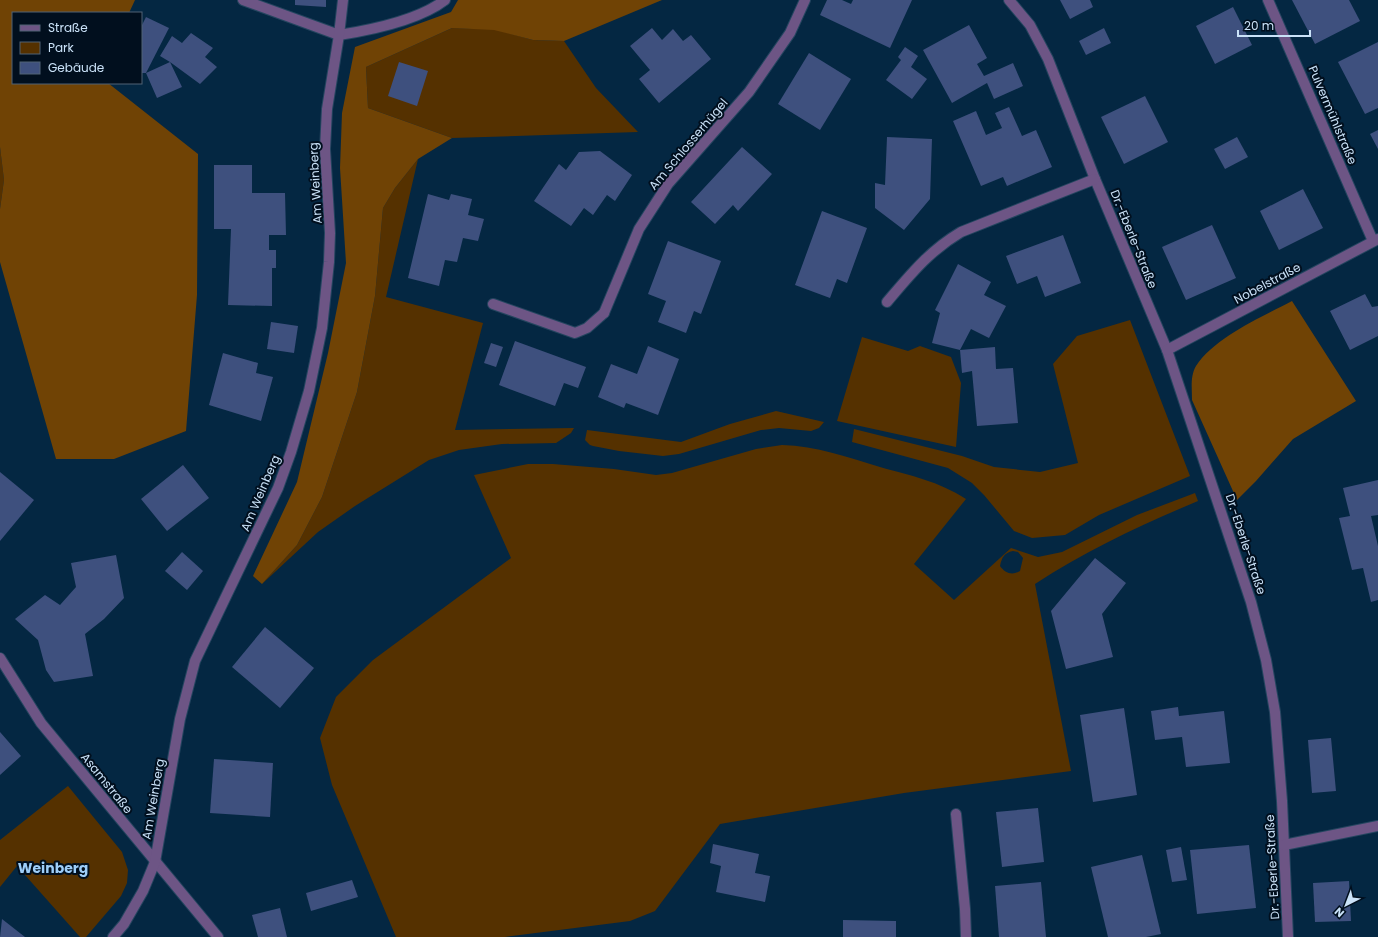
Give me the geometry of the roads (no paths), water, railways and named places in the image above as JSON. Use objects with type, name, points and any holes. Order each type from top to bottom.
[{"type":"street","points":[[243,0],[339,35],[381,27],[414,16],[445,0]]},
{"type":"street","name":"Am Weinberg","points":[[113,937],[124,924],[143,891],[155,862],[180,719],[195,661],[278,488],[291,452],[310,383],[322,328],[329,262],[330,233],[325,149],[327,109],[343,0]]},
{"type":"street","name":"Am Schlosserhügel","points":[[493,304],[575,334],[587,328],[604,313],[639,229],[664,191],[749,92],[790,33],[805,0]]},
{"type":"street","name":"Dr.-Eberle-Straße","points":[[1009,0],[1030,25],[1048,59],[1095,179],[1167,350],[1251,602],[1266,660],[1275,712],[1284,845],[1288,937]]},
{"type":"street","name":"Pulvermühlstraße","points":[[1268,0],[1375,240]]},
{"type":"street","points":[[886,302],[929,254],[961,232],[1095,179]]},
{"type":"street","name":"Nobelstraße","points":[[1167,350],[1375,240]]},
{"type":"street","name":"Asamstraße","points":[[0,658],[41,723],[218,937]]},
{"type":"street","points":[[956,814],[965,909],[966,937]]},
{"type":"street","points":[[1284,845],[1378,826]]},
{"type":"district","name":"Weinberg","points":[[53,868]]}]
